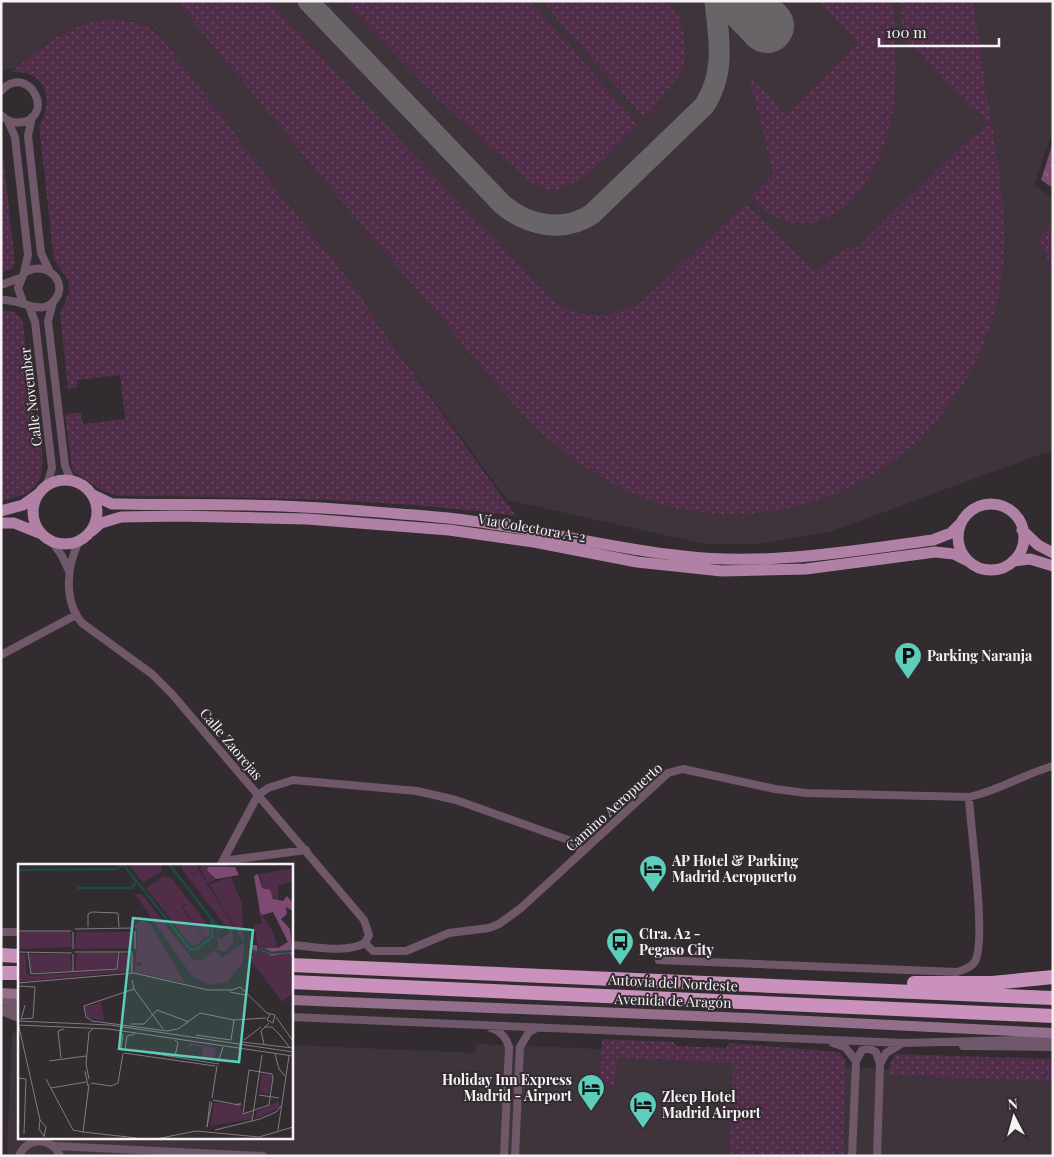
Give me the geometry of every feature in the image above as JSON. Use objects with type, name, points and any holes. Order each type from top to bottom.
[{"type":"highway","points":[[1,955],[18,956]]},
{"type":"highway","name":"Autovía del Nordeste","points":[[292,965],[1053,998]]},
{"type":"highway","points":[[1,973],[18,973]]},
{"type":"highway","points":[[992,982],[1053,973]]},
{"type":"highway","points":[[749,985],[992,982],[1053,977]]},
{"type":"highway","name":"Autovía del Nordeste","points":[[292,982],[1053,1016]]},
{"type":"main road","points":[[1,511],[18,507],[37,496],[47,485],[55,481],[71,480],[87,488],[93,495],[98,513],[92,531],[80,542],[62,545],[14,523],[1,523]]},
{"type":"main road","name":"Vía Colectora A-2","points":[[93,495],[112,504],[308,507],[450,518],[535,530],[640,550],[722,559],[805,557],[932,540],[951,532],[961,523]]},
{"type":"main road","points":[[37,496],[32,510],[39,533]]},
{"type":"main road","points":[[1053,553],[1038,545],[1022,530],[1016,516],[996,505],[981,506],[974,509],[961,523],[958,536],[959,545],[968,561],[987,570],[1001,568],[1013,561],[1030,559],[1053,566]]},
{"type":"main road","name":"Vía Colectora A-2","points":[[92,531],[101,523],[121,516],[307,519],[449,530],[507,538],[637,562],[722,571],[806,569],[935,552],[954,554],[968,561]]},
{"type":"main road","points":[[1013,561],[1021,550],[1022,530]]},
{"type":"street","points":[[1,300],[42,308],[53,302],[58,291],[58,285],[41,253],[28,136],[32,117],[38,104],[37,98],[29,86],[16,82],[2,89]]},
{"type":"street","points":[[3,117],[21,123],[32,117]]},
{"type":"street","points":[[3,117],[15,137],[28,255],[18,288],[26,304]]},
{"type":"street","points":[[1,285],[36,268],[49,270]]},
{"type":"street","name":"Calle November","points":[[53,302],[48,321],[65,466],[71,480]]},
{"type":"street","name":"Calle November","points":[[26,304],[35,322],[52,468],[47,485]]},
{"type":"street","points":[[53,542],[69,571]]},
{"type":"street","points":[[1,655],[76,615],[72,606],[69,571],[73,555],[80,542]]},
{"type":"street","name":"Calle Zaorejas","points":[[76,615],[82,622],[162,683],[364,920],[369,935],[365,943]]},
{"type":"street","name":"Camino Aeropuerto","points":[[365,943],[373,951],[406,950],[449,933],[488,928],[499,924],[521,908],[668,772],[674,770],[695,771],[788,792],[969,798],[1053,766]]},
{"type":"street","points":[[221,863],[258,795],[268,788],[293,780],[416,791],[456,800],[571,841],[582,852]]},
{"type":"street","points":[[659,960],[957,972],[966,969],[974,963],[978,952],[979,926],[978,884],[970,823],[969,798]]},
{"type":"street","points":[[221,863],[306,850]]},
{"type":"street","points":[[1,932],[18,932]]},
{"type":"street","points":[[292,945],[346,948],[357,947],[365,943]]},
{"type":"street","points":[[1,993],[18,994]]},
{"type":"street","name":"Avenida de Aragón","points":[[292,1000],[748,1018],[1053,1033]]},
{"type":"street","points":[[1,1002],[18,1002]]},
{"type":"street","points":[[1,1010],[18,1009]]},
{"type":"street","points":[[1,1010],[18,1018]]},
{"type":"street","points":[[292,1017],[976,1047],[1053,1047]]},
{"type":"street","points":[[482,1025],[497,1030],[506,1038],[509,1047],[504,1156]]},
{"type":"street","points":[[515,1156],[520,1047],[529,1032],[538,1028]]},
{"type":"street","points":[[938,1044],[1053,1039]]},
{"type":"street","points":[[824,1040],[845,1047],[856,1062]]},
{"type":"street","points":[[880,1064],[886,1053],[894,1046],[903,1043]]},
{"type":"street","points":[[852,1156],[856,1062],[862,1050],[868,1048],[876,1052],[880,1064],[877,1156]]},
{"type":"street","points":[[21,1152],[34,1141],[263,1156]]},
{"type":"street","points":[[53,1143],[60,1156]]},
{"type":"shaded area","points":[[1,1],[1053,1],[1053,130],[1034,185],[1053,198],[1053,224],[1037,239],[1053,268],[1053,452],[1044,453],[832,531],[758,544],[705,544],[507,500],[373,317],[358,291],[280,194],[155,30],[142,23],[129,20],[63,32],[43,45],[18,67],[1,71]]},
{"type":"shaded area","points":[[181,1],[268,1],[551,299],[575,312],[597,315],[619,311],[643,301],[745,204],[815,272],[848,247],[857,248],[969,138],[978,135],[988,123],[985,117],[966,104],[914,47],[905,44],[899,1],[973,1],[1004,216],[1001,280],[988,332],[966,380],[935,422],[898,457],[855,485],[807,504],[756,513],[702,512],[666,506],[643,498],[608,481],[576,461],[522,413],[377,243],[183,10]]},
{"type":"shaded area","points":[[344,1],[531,1],[638,125],[597,165],[573,183],[550,190],[541,188],[529,181],[441,102]]},
{"type":"shaded area","points":[[542,1],[668,1],[678,16],[684,33],[683,70],[644,118]]},
{"type":"shaded area","points":[[819,1],[891,1],[894,13],[897,62],[895,95],[891,122],[884,147],[872,172],[857,193],[840,210],[819,221],[797,223],[774,216],[750,197],[773,173],[748,73],[786,116],[858,43]]},
{"type":"shaded area","points":[[108,19],[134,22],[147,26],[166,43],[280,194],[358,291],[373,317],[516,516],[417,505],[367,502],[268,498],[119,496],[101,490],[74,472],[65,414],[81,412],[83,424],[125,419],[120,375],[77,380],[77,387],[68,389],[60,314],[69,292],[68,280],[54,260],[39,126],[44,116],[46,97],[40,82],[33,76],[12,72],[56,37],[79,26]]},
{"type":"shaded area","points":[[1,137],[15,263],[13,268],[1,273]]},
{"type":"shaded area","points":[[1053,224],[1053,268],[1037,239]]},
{"type":"shaded area","points":[[1,311],[15,312],[23,323],[33,418],[38,418],[43,460],[42,472],[38,482],[31,491],[19,497],[1,500]]},
{"type":"shaded area","points":[[12,1033],[18,1033],[18,1140],[292,1140],[292,1045],[476,1053],[476,1044],[601,1049],[617,1058],[846,1067],[1053,1079],[1053,1156],[7,1156]]},
{"type":"shaded area","points":[[602,1039],[674,1042],[677,1046],[726,1048],[729,1043],[839,1052],[846,1060],[843,1156],[729,1156],[733,1063],[617,1058],[615,1085],[600,1084]]},
{"type":"shaded area","points":[[896,1054],[1053,1059],[1053,1081],[889,1075],[890,1063]]},
{"type":"green space","points":[[1053,142],[1053,188],[1041,180]]},
{"type":"taxiway","points":[[308,1],[503,205],[524,218],[546,225],[570,224],[592,214],[704,106],[716,81],[718,68],[719,42],[715,1]]},
{"type":"runway","points":[[743,1],[767,26]]},
{"type":"place","name":"Parking Naranja","points":[[908,680]]},
{"type":"place","name":"AP Hotel & Parking Madrid Aeropuerto","points":[[653,893]]},
{"type":"place","name":"Ctra. A2 - Pegaso City","points":[[620,966]]},
{"type":"place","name":"Holiday Inn Express Madrid - Airport","points":[[591,1112]]},
{"type":"place","name":"Zleep Hotel Madrid Airport","points":[[643,1129]]}]
